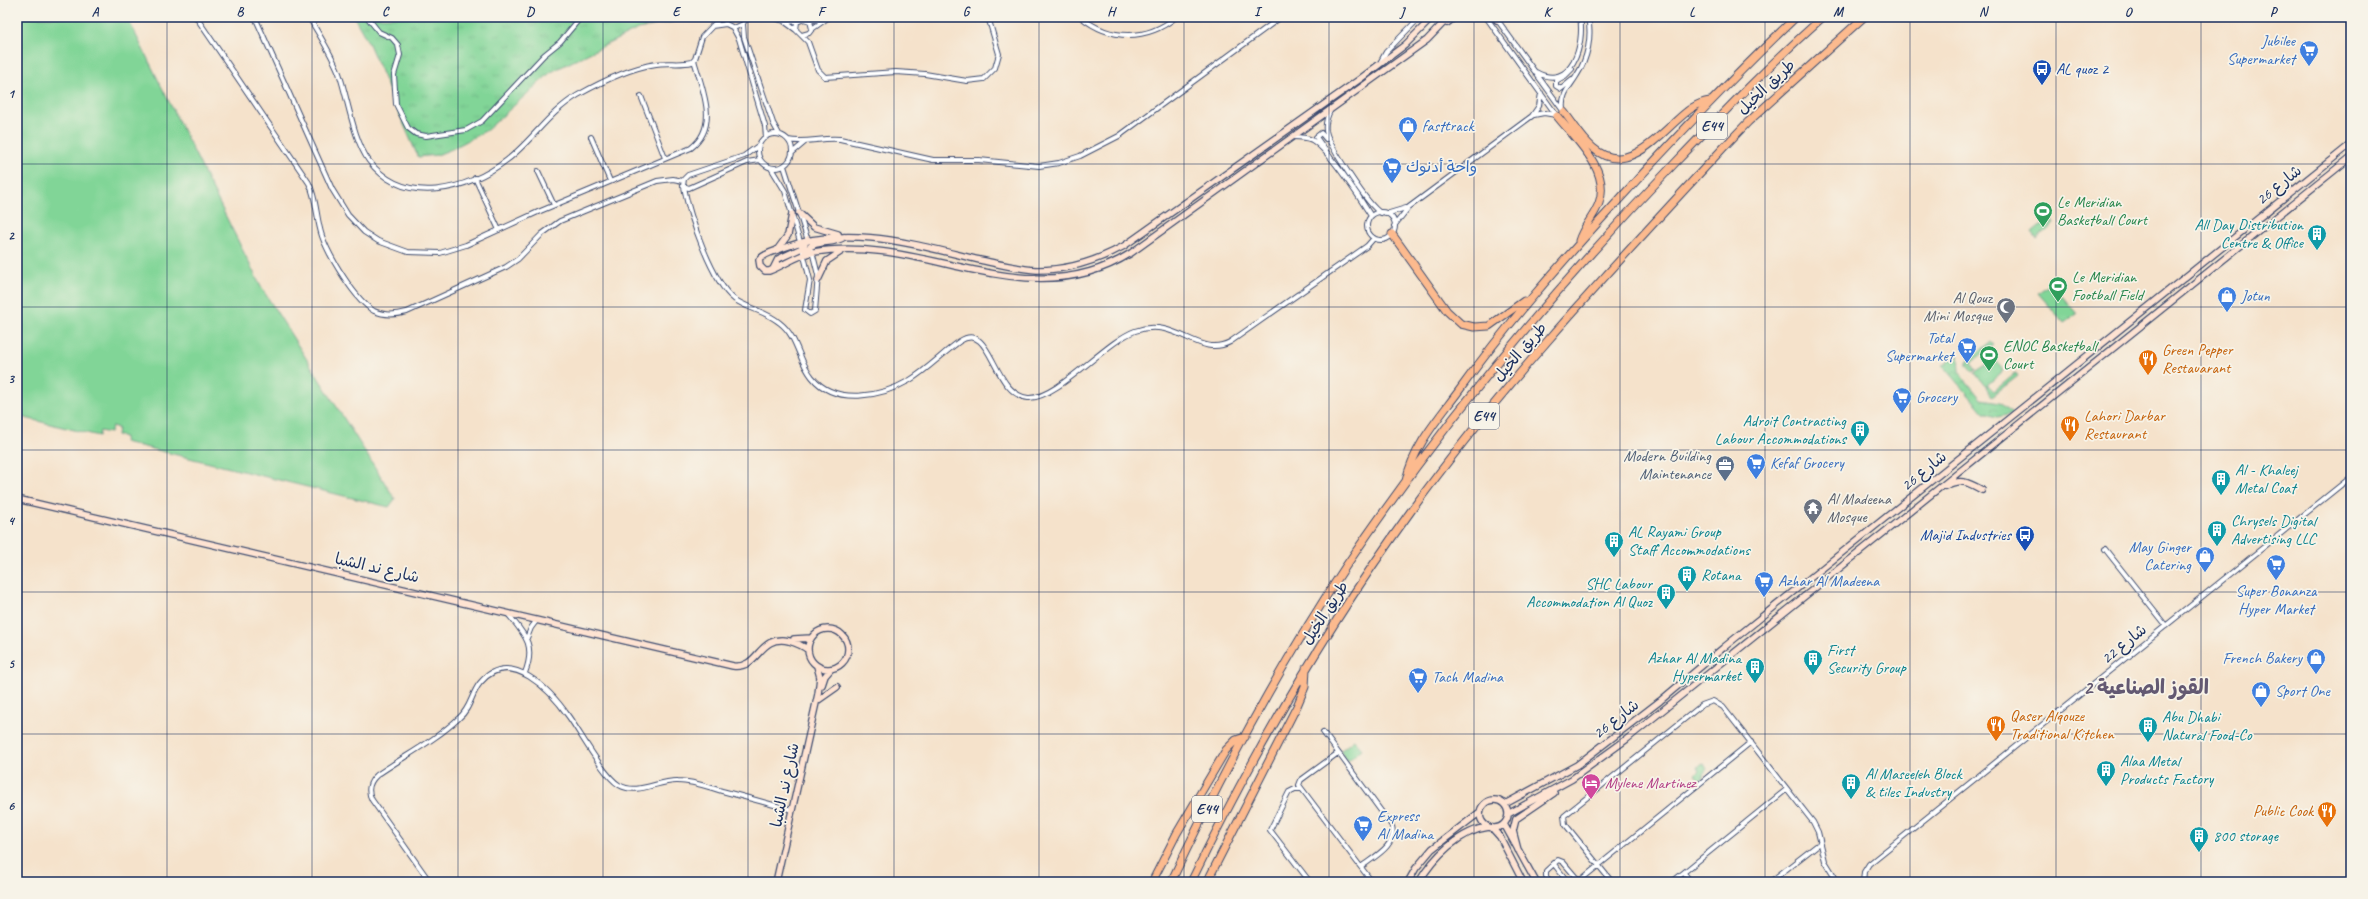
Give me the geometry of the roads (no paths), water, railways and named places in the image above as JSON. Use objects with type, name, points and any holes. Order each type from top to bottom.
[{"type":"highway","points":[[1405,484],[1412,462],[1423,441],[1492,346],[1535,292],[1710,102],[1796,17]]},
{"type":"highway","name":"طريق الخيل","points":[[1171,882],[1245,737],[1325,599],[1405,484],[1512,343],[1604,238],[1751,85],[1823,17]]},
{"type":"highway","name":"طريق الخيل","points":[[1191,882],[1256,754],[1306,668],[1412,509],[1534,357],[1641,237],[1743,127],[1864,17]]},
{"type":"highway","points":[[1564,112],[1593,148],[1606,156],[1622,158],[1640,152],[1688,110],[1699,104],[1710,102]]},
{"type":"highway","points":[[1557,116],[1595,165],[1601,183],[1599,203],[1584,227],[1578,244]]},
{"type":"highway","points":[[1392,234],[1445,309],[1460,324],[1478,327],[1489,326],[1497,322],[1535,292]]},
{"type":"highway","points":[[1207,882],[1298,706],[1305,687],[1306,668]]},
{"type":"highway","points":[[1152,882],[1174,838],[1226,750],[1236,740],[1245,737]]},
{"type":"street","points":[[196,17],[309,183],[316,199],[318,220],[326,245],[350,285],[367,305],[382,314],[395,315],[407,312],[506,267],[560,221],[658,181],[673,179],[683,181]]},
{"type":"street","points":[[255,17],[332,189],[348,215],[364,232],[392,248],[424,254],[453,250],[695,145],[707,126],[707,108],[694,60],[702,37],[711,26],[722,17],[726,24],[733,28],[739,39],[765,126],[766,136]]},
{"type":"street","points":[[309,17],[336,67],[362,150],[377,170],[389,180],[402,186],[427,191],[448,188],[475,178],[507,160],[558,109],[579,95],[644,66],[663,62],[689,63],[694,60]]},
{"type":"street","points":[[367,17],[379,32],[392,38],[398,45],[400,55],[394,75],[396,104],[408,128],[416,134],[426,136],[466,130],[482,121],[544,55],[560,42],[581,17]]},
{"type":"street","points":[[733,28],[751,17]]},
{"type":"street","points":[[770,17],[784,21],[827,18]]},
{"type":"street","points":[[827,18],[812,29],[809,34],[810,45],[818,70],[825,77],[896,72],[978,81],[993,72],[999,59],[998,45],[988,17]]},
{"type":"street","points":[[1081,17],[1097,28],[1126,36],[1155,30],[1176,17]]},
{"type":"street","points":[[745,20],[744,37],[773,124],[779,134],[788,140],[806,141],[819,138],[840,139],[940,161],[979,160],[1039,166],[1059,164],[1090,152],[1119,136],[1281,17]]},
{"type":"street","points":[[1379,64],[1386,52],[1420,17]]},
{"type":"street","points":[[799,213],[814,227],[844,236],[908,243],[1028,269],[1059,269],[1090,262],[1124,246],[1379,64],[1413,38],[1433,17]]},
{"type":"street","points":[[1440,28],[1443,17]]},
{"type":"street","points":[[1440,28],[1449,17]]},
{"type":"street","points":[[844,236],[800,241],[762,256],[759,262],[760,266],[765,271],[773,269],[804,254],[844,250],[915,256],[1021,278],[1052,279],[1082,274],[1100,269],[1123,257],[1330,111],[1423,43],[1454,17]]},
{"type":"street","points":[[1486,17],[1557,116]]},
{"type":"street","points":[[1577,76],[1561,88],[1556,86],[1556,81],[1570,71],[1582,38],[1580,17]]},
{"type":"street","points":[[1564,112],[1564,96],[1577,76],[1588,46],[1588,17]]},
{"type":"street","points":[[1496,18],[1564,112]]},
{"type":"street","points":[[809,20],[812,29]]},
{"type":"street","points":[[784,21],[802,35],[810,45]]},
{"type":"street","points":[[796,30],[798,21]]},
{"type":"street","points":[[711,26],[726,24]]},
{"type":"street","points":[[802,35],[809,34]]},
{"type":"street","points":[[1533,70],[1544,76],[1556,76],[1567,71],[1574,61]]},
{"type":"street","points":[[1371,216],[1367,226],[1369,233],[1374,238],[1385,239],[1392,234],[1394,226],[1409,207],[1532,116],[1539,106],[1541,93]]},
{"type":"street","points":[[641,96],[665,158]]},
{"type":"street","points":[[1330,111],[1326,120],[1326,131],[1338,157]]},
{"type":"street","points":[[1532,116],[1544,113],[1557,116]]},
{"type":"street","points":[[779,134],[766,136],[758,146],[744,156],[688,175],[683,181],[684,187],[711,267],[720,284],[738,301],[770,316],[783,326],[796,343],[808,371],[818,383],[832,392],[849,396],[880,392],[902,384],[917,376],[960,341],[968,337],[977,338],[984,343],[998,373],[1008,388],[1018,395],[1031,398],[1048,393],[1119,340],[1136,330],[1165,328],[1204,345],[1220,346],[1230,342],[1367,246],[1374,238]]},
{"type":"street","points":[[1332,162],[1328,152],[1316,140],[1318,134],[1324,134],[1338,157],[1374,208],[1381,213],[1386,214],[1409,207]]},
{"type":"street","points":[[591,137],[610,181]]},
{"type":"street","points":[[1293,137],[1311,140],[1332,162],[1371,216]]},
{"type":"street","points":[[788,140],[792,154]]},
{"type":"street","points":[[771,168],[784,166],[789,161],[792,154],[806,141]]},
{"type":"street","name":"شارع 26","points":[[1505,804],[1565,774],[1622,730],[2351,144]]},
{"type":"street","points":[[758,146],[760,160]]},
{"type":"street","name":"شارع 26","points":[[1508,814],[1563,785],[1627,739],[2351,157]]},
{"type":"street","points":[[684,187],[689,188],[747,162],[760,160],[771,168],[784,191],[804,254],[810,280],[805,310],[809,314],[814,311],[818,280],[827,261],[844,250]]},
{"type":"street","points":[[784,166],[812,252],[818,280]]},
{"type":"street","points":[[538,171],[554,205]]},
{"type":"street","points":[[475,178],[498,230]]},
{"type":"street","points":[[1371,216],[1381,213]]},
{"type":"street","points":[[776,250],[788,235],[792,214]]},
{"type":"street","points":[[1386,214],[1392,219],[1394,226]]},
{"type":"street","points":[[2242,231],[2246,235],[2247,241]]},
{"type":"street","points":[[804,254],[810,246],[838,241],[844,236]]},
{"type":"street","points":[[773,269],[778,259],[802,248],[808,239]]},
{"type":"street","points":[[1965,466],[1967,453]]},
{"type":"street","name":"شارع 22","points":[[1862,880],[1869,864],[2351,477]]},
{"type":"street","points":[[1934,492],[1950,483],[1960,481],[1971,483],[1982,490]]},
{"type":"street","name":"شارع ند الشبا","points":[[17,499],[730,665],[740,666],[748,664],[765,645],[777,640],[797,643],[808,650]]},
{"type":"street","points":[[2105,549],[2166,626]]},
{"type":"street","points":[[507,612],[527,638],[530,653],[525,673]]},
{"type":"street","points":[[527,638],[531,628],[537,620]]},
{"type":"street","points":[[827,629],[837,630],[846,638],[849,647],[848,656],[840,666],[831,669],[817,666],[811,659],[808,650],[811,638],[818,631],[827,629]]},
{"type":"street","points":[[730,665],[746,662],[764,642],[774,638],[799,640],[811,638]]},
{"type":"street","name":"شارع ند الشبا","points":[[817,666],[820,677],[818,694]]},
{"type":"street","points":[[430,882],[372,800],[369,792],[371,782],[377,775],[458,719],[470,705],[477,687],[487,676],[506,669],[525,673],[561,706],[609,776],[618,785],[637,789],[659,783],[680,781],[792,810]]},
{"type":"street","name":"شارع ند الشبا","points":[[776,882],[816,701],[825,676],[831,669]]},
{"type":"street","points":[[816,701],[836,687]]},
{"type":"street","points":[[1612,882],[1564,822],[1565,814],[1707,702],[1716,702],[1721,704],[1813,822],[1825,862],[1838,882]]},
{"type":"street","points":[[1622,730],[1622,737],[1627,739]]},
{"type":"street","points":[[1323,732],[1389,820],[1393,829],[1390,844],[1361,867]]},
{"type":"street","points":[[1550,882],[1545,872],[1558,860],[1562,861],[1579,882],[1598,864],[1751,742]]},
{"type":"street","points":[[1338,753],[1301,780],[1299,785],[1372,882]]},
{"type":"street","points":[[1518,850],[1513,831],[1516,819],[1563,785]]},
{"type":"street","points":[[1302,789],[1295,789],[1289,792],[1270,830],[1310,882]]},
{"type":"street","points":[[1673,882],[1787,789]]},
{"type":"street","points":[[1408,882],[1416,868],[1432,849],[1480,812],[1484,804],[1492,800],[1505,804],[1508,814],[1504,824]]},
{"type":"street","points":[[1480,812],[1481,819],[1500,837],[1523,882]]},
{"type":"street","points":[[1504,824],[1536,882]]},
{"type":"street","points":[[1419,882],[1433,863],[1455,843],[1477,829],[1504,824]]},
{"type":"street","points":[[1770,882],[1820,844]]},
{"type":"street","points":[[1552,864],[1568,882]]},
{"type":"street","points":[[1684,873],[1690,882]]},
{"type":"place","name":"Jubilee Supermarket","points":[[2309,67]]},
{"type":"place","name":"AL quoz 2","points":[[2042,86]]},
{"type":"place","name":"fasttrack","points":[[1408,143]]},
{"type":"place","name":"واحة أدنوك","points":[[1392,184]]},
{"type":"place","name":"Le Meridian Basketball Court","points":[[2043,228]]},
{"type":"place","name":"All Day Distribution Centre & Office","points":[[2317,251]]},
{"type":"place","name":"Le Meridian Football Field","points":[[2058,303]]},
{"type":"place","name":"Jotun","points":[[2227,313]]},
{"type":"place","name":"Al Qouz Mini Mosque","points":[[2006,324]]},
{"type":"place","name":"Total Supermarket","points":[[1967,364]]},
{"type":"place","name":"ENOC Basketball Court","points":[[1989,372]]},
{"type":"place","name":"Green Pepper Restauarant","points":[[2148,376]]},
{"type":"place","name":"Grocery","points":[[1902,414]]},
{"type":"place","name":"Lahori Darbar Restaurant","points":[[2070,442]]},
{"type":"place","name":"Adroit Contracting Labour Accommodations","points":[[1860,447]]},
{"type":"place","name":"Kefaf Grocery","points":[[1756,480]]},
{"type":"place","name":"Modern Building Maintenance","points":[[1725,482]]},
{"type":"place","name":"Al - Khaleej Metal Coat","points":[[2221,496]]},
{"type":"place","name":"Al Madeena Mosque","points":[[1813,525]]},
{"type":"place","name":"Chrysels Digital Advertising LLC","points":[[2217,547]]},
{"type":"place","name":"Majid Industries","points":[[2025,552]]},
{"type":"place","name":"AL Rayami Group Staff Accommodations","points":[[1614,558]]},
{"type":"place","name":"May Ginger Catering","points":[[2205,573]]},
{"type":"place","name":"Super Bonanza Hyper Market","points":[[2276,581]]},
{"type":"place","name":"Rotana","points":[[1687,592]]},
{"type":"place","name":"Azhar Al Madeena","points":[[1764,598]]},
{"type":"place","name":"SHC Labour Accommodation Al Quoz","points":[[1666,610]]},
{"type":"place","name":"French Bakery","points":[[2316,675]]},
{"type":"place","name":"First Security Group","points":[[1813,676]]},
{"type":"place","name":"Azhar Al Madina Hypermarket","points":[[1755,684]]},
{"type":"place","name":"Tach Madina","points":[[1418,694]]},
{"type":"place","name":"Sport One","points":[[2261,708]]},
{"type":"place","name":"Qaser Alqouze Traditional Kitchen","points":[[1996,742]]},
{"type":"place","name":"Abu Dhabi Natural Food-Co","points":[[2148,743]]},
{"type":"place","name":"Alaa Metal Products Factory","points":[[2106,787]]},
{"type":"place","name":"Mylene Martinez","points":[[1591,800]]},
{"type":"place","name":"Al Maseeleh Block & tiles Industry","points":[[1851,800]]},
{"type":"place","name":"Public Cook","points":[[2327,828]]},
{"type":"place","name":"Express Al Madina","points":[[1363,842]]},
{"type":"place","name":"800 storage","points":[[2199,853]]},
{"type":"district","name":"القوز الصناعية 2","points":[[2146,687]]}]
